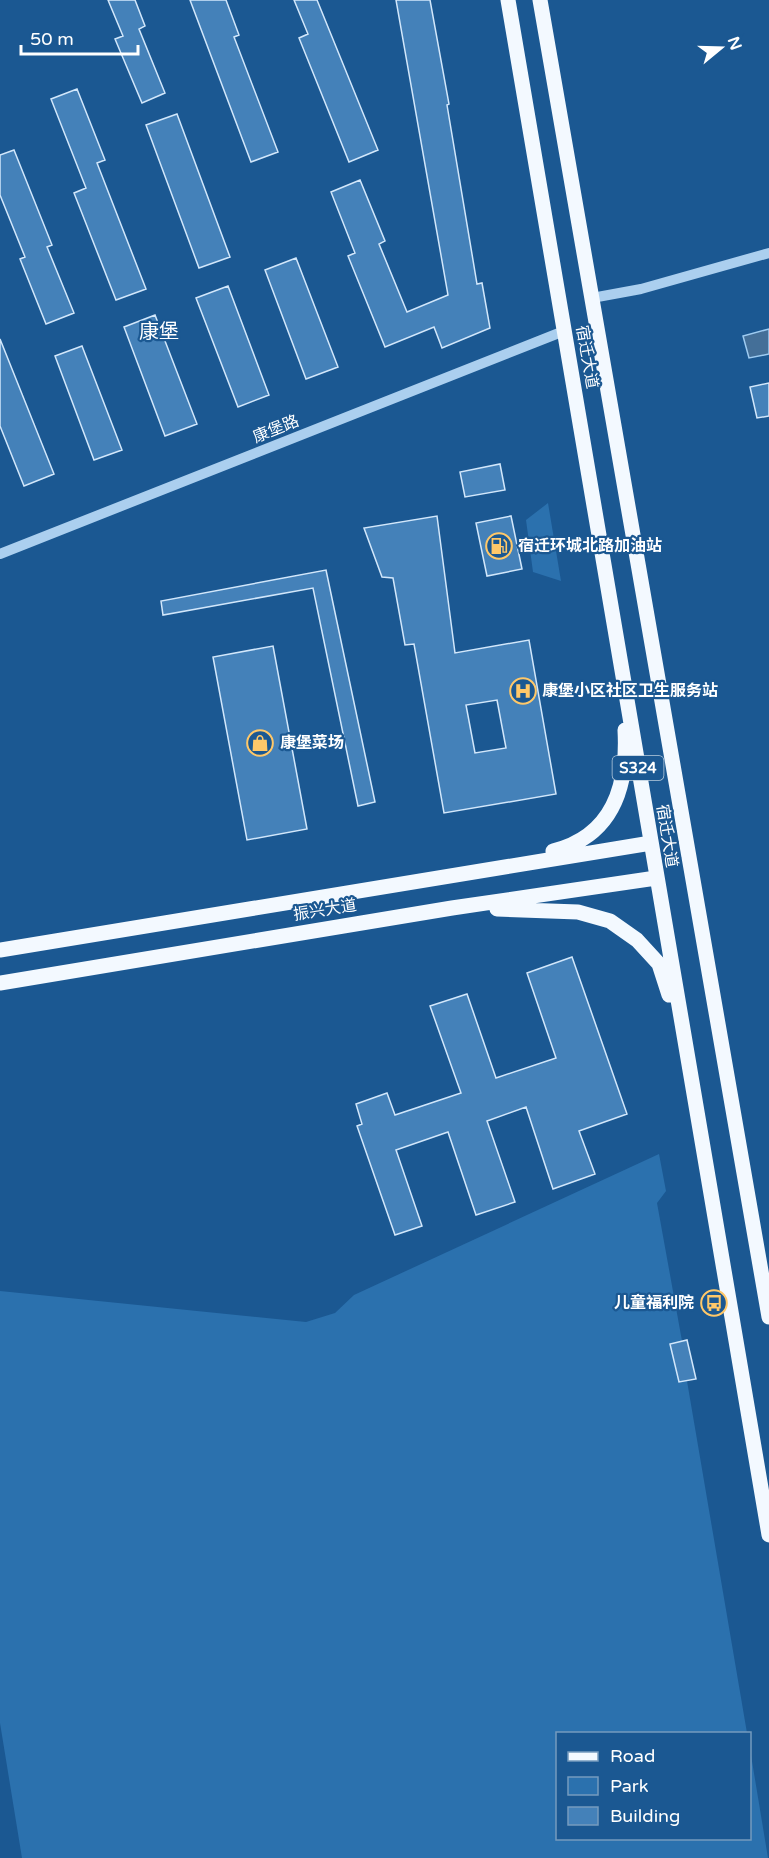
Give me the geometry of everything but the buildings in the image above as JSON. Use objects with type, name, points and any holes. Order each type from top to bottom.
[{"type":"main road","name":"宿迁大道","points":[[508,0],[769,1535]]},
{"type":"main road","name":"宿迁大道","points":[[540,0],[769,1317]]},
{"type":"main road","points":[[454,875],[579,842],[605,821],[616,803],[622,782],[625,740],[621,664]]},
{"type":"main road","name":"振兴大道","points":[[1,949],[651,843]]},
{"type":"main road","name":"振兴大道","points":[[0,983],[452,908],[656,878]]},
{"type":"main road","points":[[452,908],[578,912],[610,921],[637,940],[659,964],[686,1052]]},
{"type":"street","points":[[592,298],[641,289],[769,253]]},
{"type":"street","name":"康堡路","points":[[0,554],[564,331]]},
{"type":"street","points":[[0,989],[16,980]]},
{"type":"green space","points":[[548,503],[561,581],[533,572],[526,520]]},
{"type":"green space","points":[[659,1154],[666,1191],[657,1203],[682,1341],[671,1344],[679,1382],[687,1381],[747,1732],[556,1732],[556,1840],[751,1840],[751,1755],[768,1858],[22,1858],[0,1723],[0,1291],[306,1322],[335,1313],[354,1295]]},
{"type":"shaded area","points":[[769,329],[769,354],[749,358],[743,336]]},
{"type":"place","name":"宿迁环城北路加油站","points":[[499,546]]},
{"type":"place","name":"康堡小区社区卫生服务站","points":[[523,691]]},
{"type":"place","name":"康堡菜场","points":[[260,743]]},
{"type":"place","name":"儿童福利院","points":[[714,1303]]},
{"type":"district","name":"康堡","points":[[159,332]]}]
